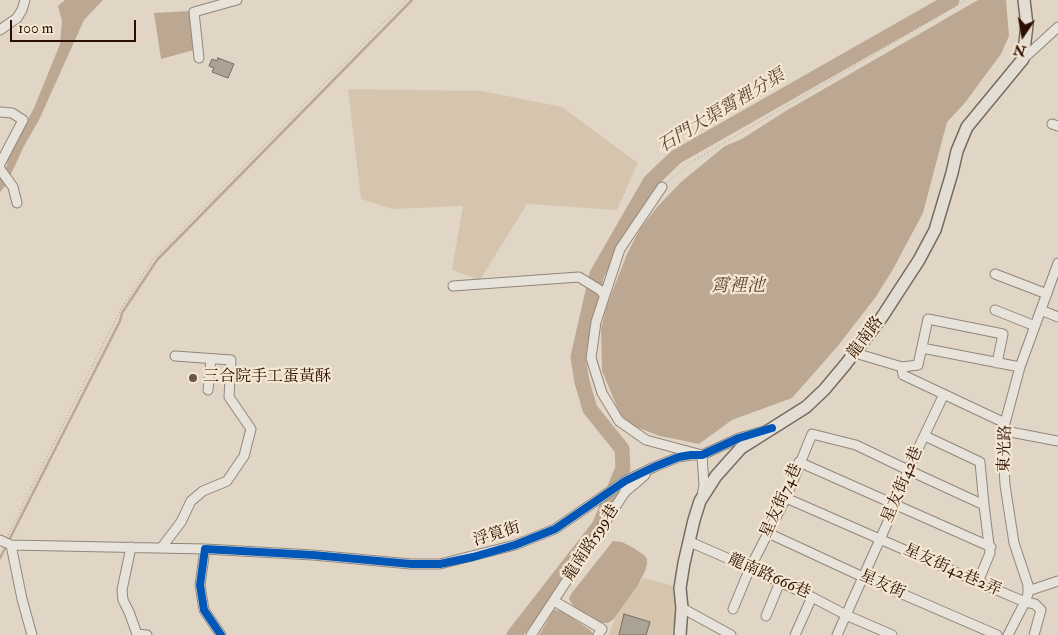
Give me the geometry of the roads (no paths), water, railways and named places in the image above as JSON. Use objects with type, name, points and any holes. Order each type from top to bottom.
[{"type":"main road","points":[[1022,59],[1027,25],[1024,0]]},
{"type":"main road","name":"龍南路","points":[[680,635],[682,608],[680,588],[684,562],[700,501],[716,476],[742,448],[806,407],[824,390],[882,317],[919,260],[935,230],[957,151],[967,126],[1022,59]]},
{"type":"street","points":[[0,30],[17,18],[25,0]]},
{"type":"street","points":[[199,58],[194,12],[237,0]]},
{"type":"street","name":"龍南路","points":[[1022,59],[1058,28]]},
{"type":"street","points":[[0,112],[12,113],[23,120],[0,164]]},
{"type":"street","points":[[0,169],[13,187],[17,203]]},
{"type":"street","points":[[662,187],[620,249],[602,293],[591,358],[602,393],[618,421],[646,440],[702,455],[704,484],[700,501]]},
{"type":"street","name":"東光路","points":[[1008,635],[1025,602],[1028,585],[1014,543],[1005,485],[1003,449],[1005,427],[1020,367],[1058,263]]},
{"type":"street","points":[[995,274],[1047,294]]},
{"type":"street","points":[[453,286],[579,277],[602,293]]},
{"type":"street","points":[[995,310],[1035,326]]},
{"type":"street","points":[[1041,310],[1058,317]]},
{"type":"street","points":[[855,353],[902,367],[918,365],[928,319],[1003,334],[997,363]]},
{"type":"street","points":[[922,348],[1020,367]]},
{"type":"street","points":[[162,547],[181,522],[192,501],[203,491],[226,481],[244,456],[251,429],[229,397],[231,360],[175,356]]},
{"type":"street","points":[[208,390],[211,359]]},
{"type":"street","points":[[902,367],[903,375],[944,394],[1005,427],[1058,441]]},
{"type":"street","name":"星友街42巷","points":[[837,635],[895,506],[908,470],[944,394]]},
{"type":"street","name":"浮筧街","points":[[6,543],[205,549],[313,555],[411,564],[440,564],[515,545],[555,529],[625,481],[654,466],[679,457],[702,455],[738,438],[772,428]]},
{"type":"street","name":"星友街74巷","points":[[733,608],[750,568],[786,498],[799,462],[812,434],[856,445],[908,470]]},
{"type":"street","points":[[924,436],[980,462],[990,552],[978,582]]},
{"type":"street","points":[[799,462],[990,547]]},
{"type":"street","name":"龍南路599巷","points":[[531,635],[625,492],[654,466]]},
{"type":"street","points":[[908,470],[984,505]]},
{"type":"street","name":"星友街42巷2弄","points":[[786,498],[1025,602]]},
{"type":"street","name":"星友街","points":[[768,532],[863,577],[997,635]]},
{"type":"street","name":"龍南路666巷","points":[[690,542],[892,635]]},
{"type":"street","points":[[6,543],[32,635]]},
{"type":"street","points":[[131,547],[122,590],[122,600],[129,612],[137,634],[147,635]]},
{"type":"street","points":[[205,549],[200,585],[204,610],[221,635]]},
{"type":"street","points":[[1028,591],[1058,581]]},
{"type":"street","points":[[766,616],[780,582]]},
{"type":"street","points":[[795,635],[812,597]]},
{"type":"street","points":[[554,601],[602,629],[598,635]]},
{"type":"street","points":[[1025,602],[1035,604],[1040,610],[1034,635]]},
{"type":"street","points":[[682,608],[731,635]]},
{"type":"water","points":[[65,0],[103,0],[84,20],[39,120],[24,146],[6,185],[0,192],[0,176],[7,166],[8,156],[34,108],[60,44],[62,21],[58,6]]},
{"type":"water","name":"霄裡池","points":[[978,0],[1006,0],[1009,36],[1001,54],[964,104],[947,122],[923,213],[892,271],[875,298],[837,347],[792,398],[732,420],[699,444],[660,436],[633,426],[620,414],[602,371],[601,329],[606,308],[627,254],[640,229],[657,207],[681,182],[725,146],[742,139],[784,112]]},
{"type":"water","points":[[190,11],[194,50],[161,59],[154,13]]},
{"type":"water","points":[[613,541],[622,542],[644,555],[647,559],[647,564],[638,585],[614,619],[604,623],[598,622],[579,611],[569,599]]},
{"type":"water","points":[[554,610],[562,611],[590,630],[594,635],[539,635]]},
{"type":"waterway","points":[[0,558],[120,321],[122,313],[157,260],[412,0]]},
{"type":"waterway","name":"石門大渠霄裡分渠","points":[[514,635],[599,526],[623,468],[622,449],[590,409],[582,382],[578,357],[597,274],[650,182],[676,157],[952,0]]},
{"type":"place","name":"三合院手工蛋黃酥","points":[[193,378]]}]
